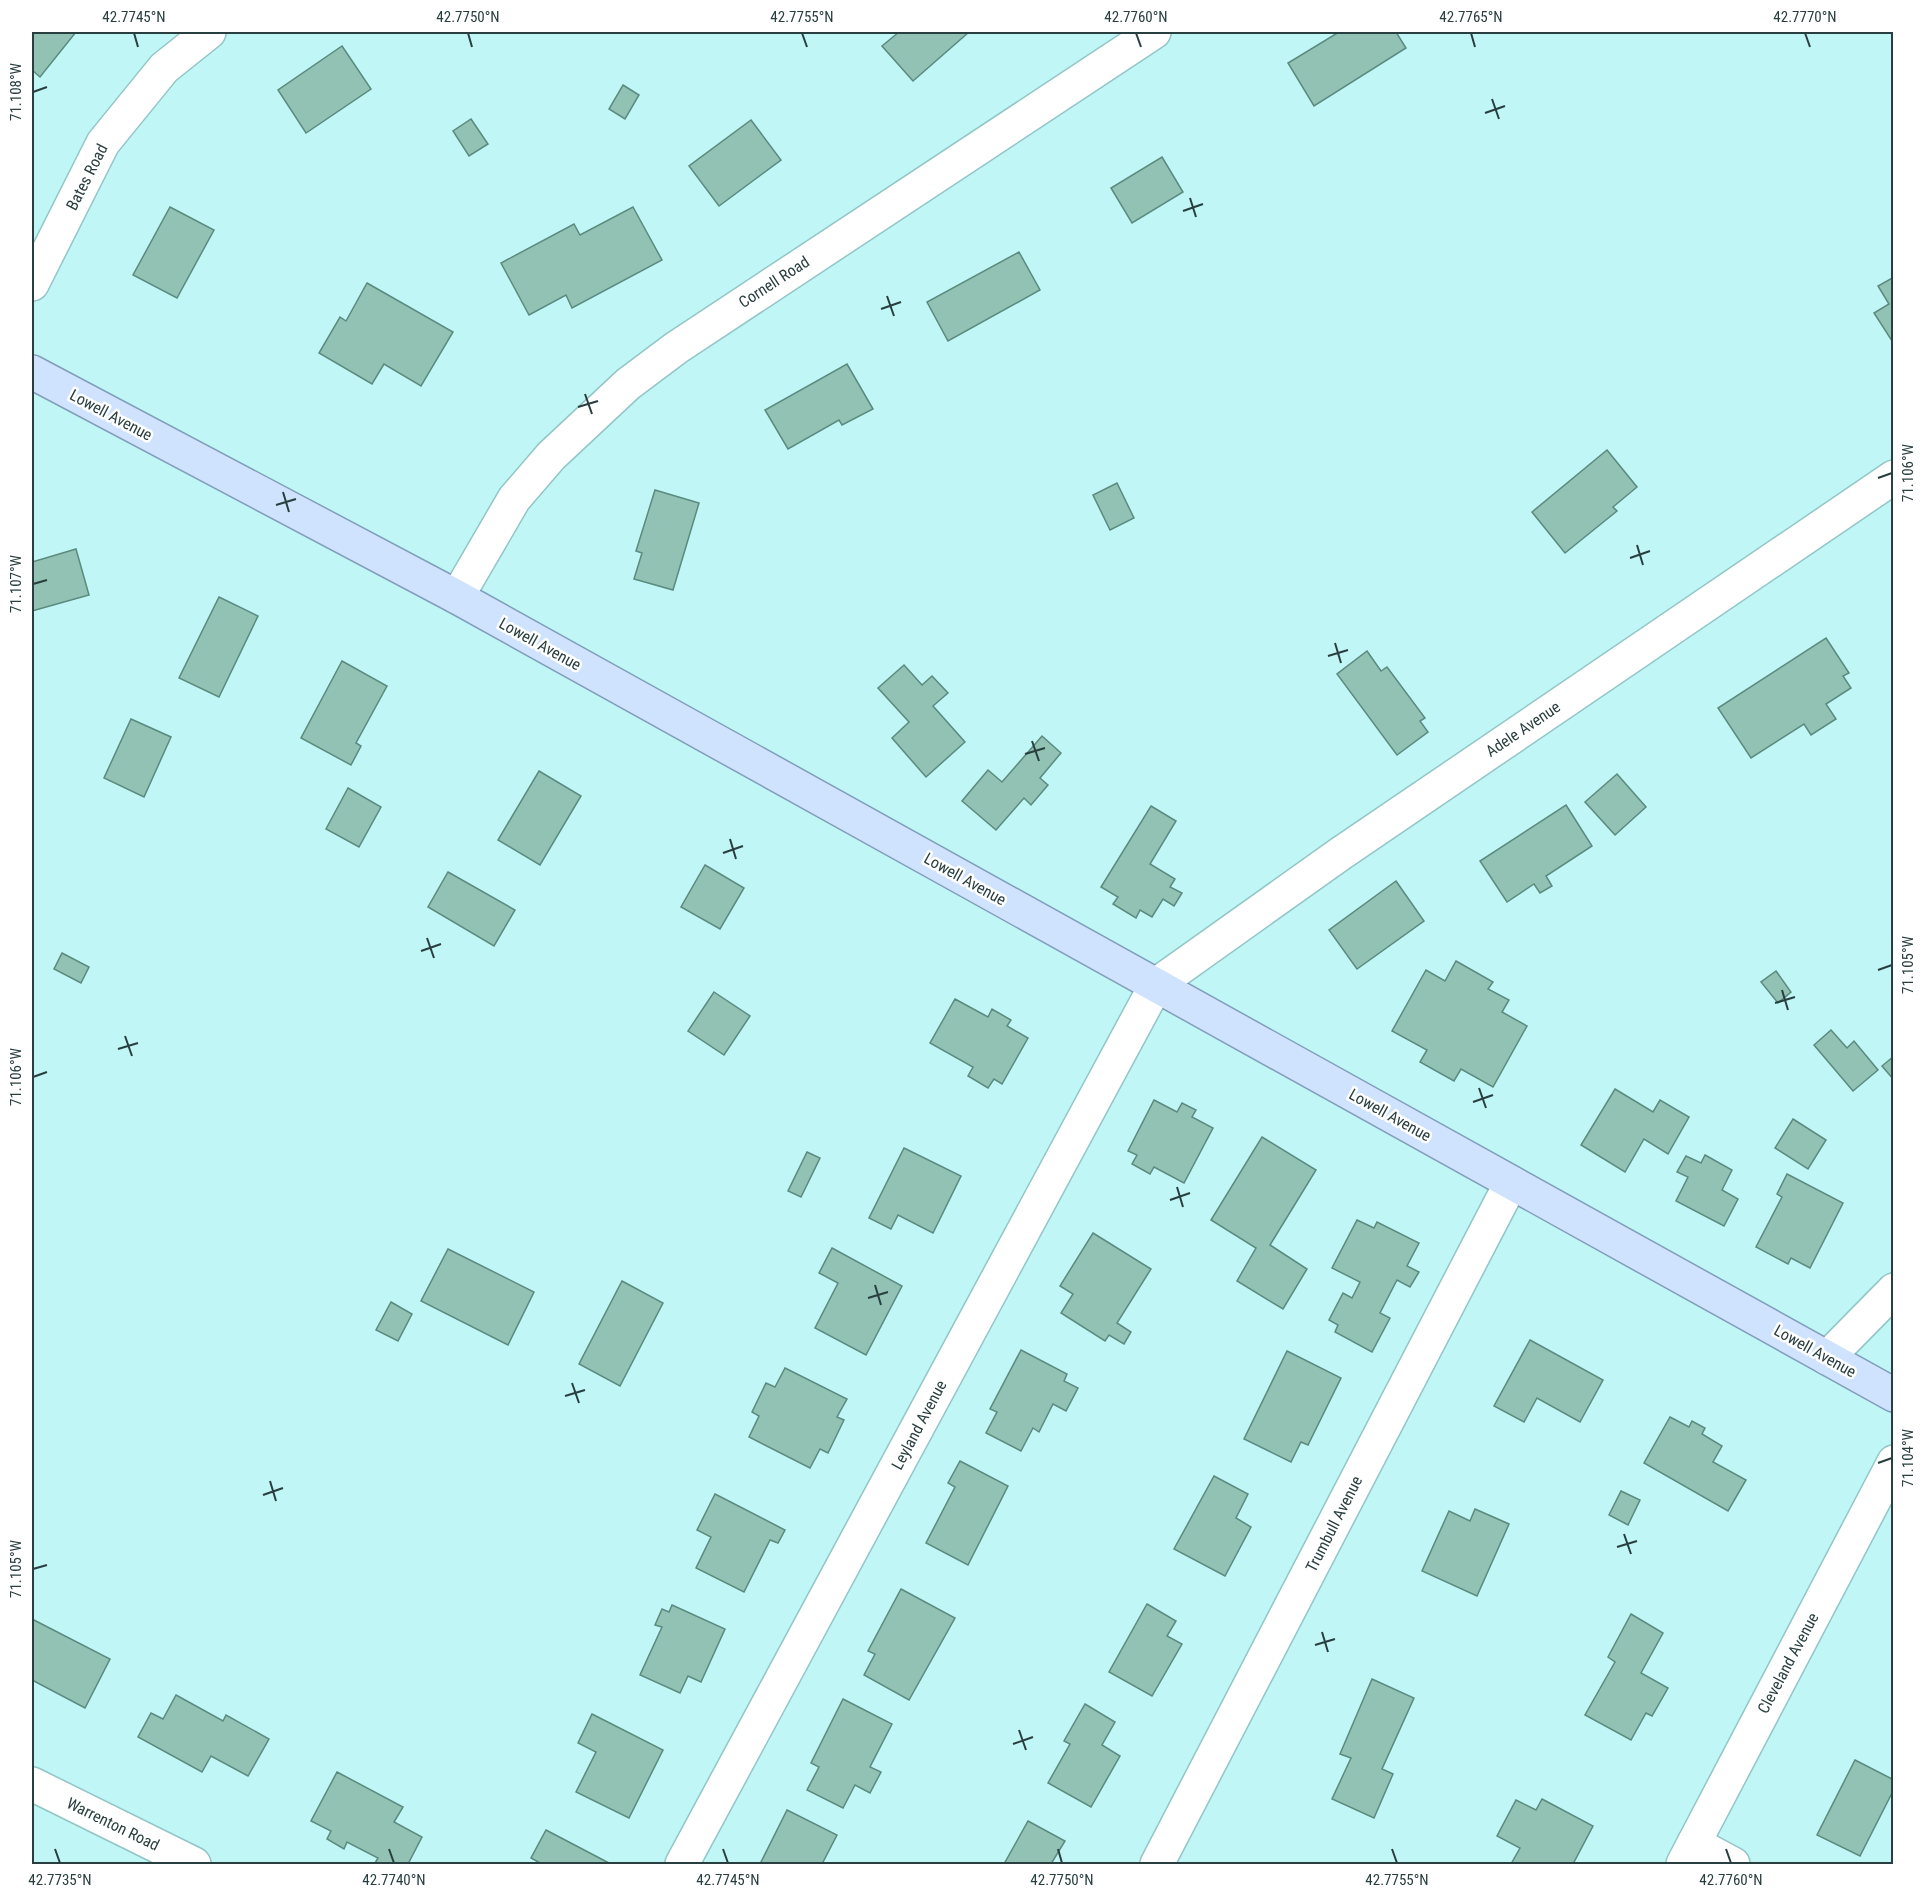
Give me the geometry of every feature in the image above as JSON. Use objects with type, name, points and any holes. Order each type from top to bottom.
[{"type":"main road","name":"Lowell Avenue","points":[[32,372],[457,597],[1893,1395]]},
{"type":"street","name":"Bates Road","points":[[32,284],[103,142],[164,68],[209,32]]},
{"type":"street","name":"Cornell Road","points":[[457,597],[514,499],[551,456],[628,384],[676,348],[1154,32]]},
{"type":"street","name":"Adele Avenue","points":[[1156,986],[1340,854],[1893,477]]},
{"type":"street","name":"Leyland Avenue","points":[[682,1864],[1156,986]]},
{"type":"street","name":"Trumbull Avenue","points":[[1157,1864],[1511,1183]]},
{"type":"street","points":[[1827,1358],[1893,1290]]},
{"type":"street","name":"Cleveland Avenue","points":[[1689,1854],[1893,1462]]},
{"type":"street","name":"Warrenton Road","points":[[32,1784],[194,1864]]},
{"type":"street","points":[[1689,1854],[1734,1864]]},
{"type":"building","points":[[32,32],[76,32],[40,77],[32,70]]},
{"type":"building","points":[[899,32],[969,32],[913,81],[882,46]]},
{"type":"building","points":[[1339,32],[1396,32],[1406,48],[1314,106],[1288,63]]},
{"type":"building","points":[[342,46],[371,89],[306,133],[278,90]]},
{"type":"building","points":[[623,85],[639,95],[625,119],[609,109]]},
{"type":"building","points":[[471,119],[488,144],[469,156],[453,131]]},
{"type":"building","points":[[751,120],[781,160],[719,206],[689,166]]},
{"type":"building","points":[[1162,157],[1183,192],[1132,223],[1111,188]]},
{"type":"building","points":[[170,207],[214,230],[177,298],[133,275]]},
{"type":"building","points":[[633,207],[662,260],[572,308],[566,295],[529,315],[501,263],[574,224],[580,235]]},
{"type":"building","points":[[1019,252],[1040,290],[948,341],[927,302]]},
{"type":"building","points":[[1894,277],[1894,344],[1874,313],[1889,304],[1878,286]]},
{"type":"building","points":[[367,283],[453,332],[421,386],[384,364],[372,384],[319,353],[340,317],[346,321]]},
{"type":"building","points":[[847,364],[873,409],[842,425],[839,420],[788,449],[765,410]]},
{"type":"building","points":[[1607,450],[1637,487],[1613,507],[1617,511],[1565,553],[1532,512]]},
{"type":"building","points":[[1117,483],[1134,518],[1110,530],[1093,495]]},
{"type":"building","points":[[655,490],[699,503],[673,590],[634,579],[642,553],[636,551]]},
{"type":"building","points":[[76,549],[89,595],[32,611],[32,562]]},
{"type":"building","points":[[219,597],[258,616],[219,697],[179,678]]},
{"type":"building","points":[[1826,638],[1849,673],[1843,676],[1851,688],[1826,704],[1836,719],[1811,735],[1804,724],[1751,758],[1718,708]]},
{"type":"building","points":[[1367,651],[1381,671],[1387,667],[1425,718],[1420,721],[1428,732],[1397,755],[1337,674]]},
{"type":"building","points":[[342,661],[387,686],[356,743],[361,746],[351,765],[301,738]]},
{"type":"building","points":[[904,665],[922,685],[932,676],[948,693],[933,706],[965,742],[926,777],[892,738],[909,722],[878,688]]},
{"type":"building","points":[[131,719],[171,737],[144,797],[104,778]]},
{"type":"building","points":[[1042,736],[1061,753],[1040,778],[1048,785],[1031,805],[1024,798],[996,830],[962,801],[988,770],[1002,782]]},
{"type":"building","points":[[539,771],[581,796],[540,865],[498,840]]},
{"type":"building","points":[[1617,774],[1646,807],[1615,835],[1585,802]]},
{"type":"building","points":[[348,788],[381,807],[359,847],[326,829]]},
{"type":"building","points":[[1566,805],[1592,846],[1546,876],[1552,886],[1540,893],[1534,884],[1507,902],[1480,861]]},
{"type":"building","points":[[1151,806],[1176,821],[1150,864],[1175,879],[1170,887],[1182,893],[1174,906],[1163,899],[1152,917],[1140,910],[1136,918],[1113,904],[1118,897],[1101,887]]},
{"type":"building","points":[[705,865],[744,888],[720,929],[681,907]]},
{"type":"building","points":[[448,872],[515,910],[494,946],[428,907]]},
{"type":"building","points":[[1396,881],[1424,921],[1357,969],[1329,930]]},
{"type":"building","points":[[62,953],[89,967],[81,983],[54,969]]},
{"type":"building","points":[[1456,961],[1493,982],[1488,989],[1509,1000],[1502,1012],[1527,1026],[1493,1087],[1461,1069],[1454,1081],[1420,1062],[1427,1050],[1392,1031],[1426,970],[1445,981]]},
{"type":"building","points":[[1776,971],[1791,992],[1778,1003],[1761,982]]},
{"type":"building","points":[[714,992],[750,1016],[724,1055],[688,1031]]},
{"type":"building","points":[[955,999],[988,1017],[992,1009],[1011,1020],[1007,1026],[1028,1038],[1002,1084],[994,1079],[988,1088],[968,1076],[973,1067],[930,1043]]},
{"type":"building","points":[[1831,1030],[1847,1048],[1854,1041],[1878,1070],[1853,1091],[1814,1045]]},
{"type":"building","points":[[1894,1056],[1894,1080],[1882,1066]]},
{"type":"building","points":[[1615,1089],[1653,1112],[1660,1100],[1689,1117],[1668,1154],[1644,1139],[1625,1172],[1581,1145]]},
{"type":"building","points":[[1154,1100],[1177,1112],[1182,1103],[1196,1110],[1192,1117],[1213,1128],[1184,1183],[1154,1167],[1150,1174],[1132,1164],[1137,1155],[1128,1151]]},
{"type":"building","points":[[1793,1119],[1826,1140],[1808,1169],[1775,1148]]},
{"type":"building","points":[[1262,1137],[1316,1170],[1270,1245],[1307,1269],[1283,1309],[1237,1281],[1256,1248],[1211,1220]]},
{"type":"building","points":[[904,1148],[961,1176],[933,1233],[898,1215],[891,1229],[869,1218]]},
{"type":"building","points":[[807,1152],[820,1158],[801,1197],[788,1191]]},
{"type":"building","points":[[1705,1155],[1732,1170],[1722,1190],[1738,1199],[1724,1226],[1676,1201],[1688,1177],[1677,1172],[1686,1156],[1701,1163]]},
{"type":"building","points":[[1787,1174],[1843,1203],[1810,1268],[1791,1258],[1788,1264],[1756,1247],[1782,1197],[1777,1194]]},
{"type":"building","points":[[1357,1220],[1374,1228],[1377,1222],[1419,1243],[1407,1266],[1419,1272],[1410,1287],[1397,1280],[1380,1313],[1390,1318],[1372,1352],[1335,1332],[1338,1325],[1329,1320],[1343,1293],[1352,1298],[1360,1282],[1332,1268]]},
{"type":"building","points":[[1093,1233],[1151,1269],[1117,1323],[1131,1332],[1124,1344],[1109,1335],[1105,1341],[1061,1313],[1073,1294],[1060,1286]]},
{"type":"building","points":[[832,1248],[902,1286],[866,1355],[815,1328],[838,1283],[819,1273]]},
{"type":"building","points":[[448,1249],[534,1292],[508,1345],[421,1301]]},
{"type":"building","points":[[622,1281],[663,1303],[620,1386],[579,1364]]},
{"type":"building","points":[[391,1302],[412,1314],[398,1341],[376,1330]]},
{"type":"building","points":[[1530,1340],[1603,1380],[1580,1422],[1537,1398],[1524,1422],[1494,1406]]},
{"type":"building","points":[[1021,1350],[1067,1374],[1064,1381],[1078,1388],[1066,1411],[1053,1404],[1039,1432],[1033,1428],[1021,1451],[986,1433],[997,1412],[990,1409]]},
{"type":"building","points":[[1287,1351],[1341,1378],[1308,1445],[1301,1442],[1291,1462],[1244,1439]]},
{"type":"building","points":[[785,1368],[847,1399],[837,1417],[844,1420],[828,1453],[820,1449],[810,1468],[749,1437],[759,1416],[752,1412],[766,1383],[775,1387]]},
{"type":"building","points":[[1670,1417],[1689,1427],[1692,1421],[1705,1428],[1702,1434],[1722,1446],[1713,1462],[1746,1480],[1728,1511],[1644,1463]]},
{"type":"building","points":[[960,1461],[1008,1486],[968,1565],[926,1543],[955,1487],[948,1483]]},
{"type":"building","points":[[1214,1476],[1248,1494],[1236,1518],[1251,1527],[1225,1576],[1174,1549]]},
{"type":"building","points":[[1621,1491],[1640,1500],[1628,1525],[1609,1515]]},
{"type":"building","points":[[715,1494],[785,1530],[778,1543],[770,1540],[744,1592],[696,1568],[711,1537],[697,1530]]},
{"type":"building","points":[[1475,1509],[1509,1524],[1477,1596],[1422,1571],[1449,1511],[1470,1521]]},
{"type":"building","points":[[901,1589],[955,1618],[909,1700],[864,1675],[875,1654],[868,1651]]},
{"type":"building","points":[[1147,1604],[1176,1621],[1167,1636],[1182,1644],[1152,1696],[1109,1672]]},
{"type":"building","points":[[672,1605],[725,1629],[701,1682],[688,1676],[680,1693],[640,1675],[662,1627],[655,1625],[662,1609],[669,1612]]},
{"type":"building","points":[[1631,1614],[1663,1633],[1641,1673],[1668,1688],[1652,1716],[1646,1713],[1631,1740],[1585,1715],[1615,1662],[1608,1657]]},
{"type":"building","points":[[32,1619],[110,1659],[85,1708],[32,1680]]},
{"type":"building","points":[[1372,1679],[1414,1698],[1382,1769],[1393,1774],[1374,1818],[1332,1799],[1351,1758],[1340,1754]]},
{"type":"building","points":[[176,1695],[223,1721],[226,1715],[269,1739],[248,1776],[211,1756],[202,1772],[138,1737],[151,1713],[163,1719]]},
{"type":"building","points":[[843,1699],[892,1724],[870,1767],[881,1772],[870,1793],[855,1785],[843,1808],[807,1790],[819,1767],[811,1763]]},
{"type":"building","points":[[1085,1704],[1115,1722],[1102,1745],[1120,1756],[1091,1807],[1048,1783],[1070,1744],[1064,1741]]},
{"type":"building","points":[[592,1714],[663,1750],[629,1818],[576,1792],[596,1752],[578,1743]]},
{"type":"building","points":[[1855,1760],[1894,1780],[1894,1789],[1860,1856],[1817,1835]]},
{"type":"building","points":[[337,1772],[403,1807],[394,1822],[422,1837],[408,1864],[375,1863],[378,1858],[347,1842],[344,1849],[327,1839],[331,1831],[311,1821]]},
{"type":"building","points":[[1542,1799],[1593,1826],[1573,1864],[1511,1864],[1520,1848],[1497,1836],[1516,1800],[1536,1810]]},
{"type":"building","points":[[787,1810],[837,1835],[822,1864],[760,1864]]},
{"type":"building","points":[[1028,1821],[1065,1841],[1051,1864],[1004,1864]]},
{"type":"building","points":[[546,1830],[609,1863],[539,1864],[531,1858]]}]
